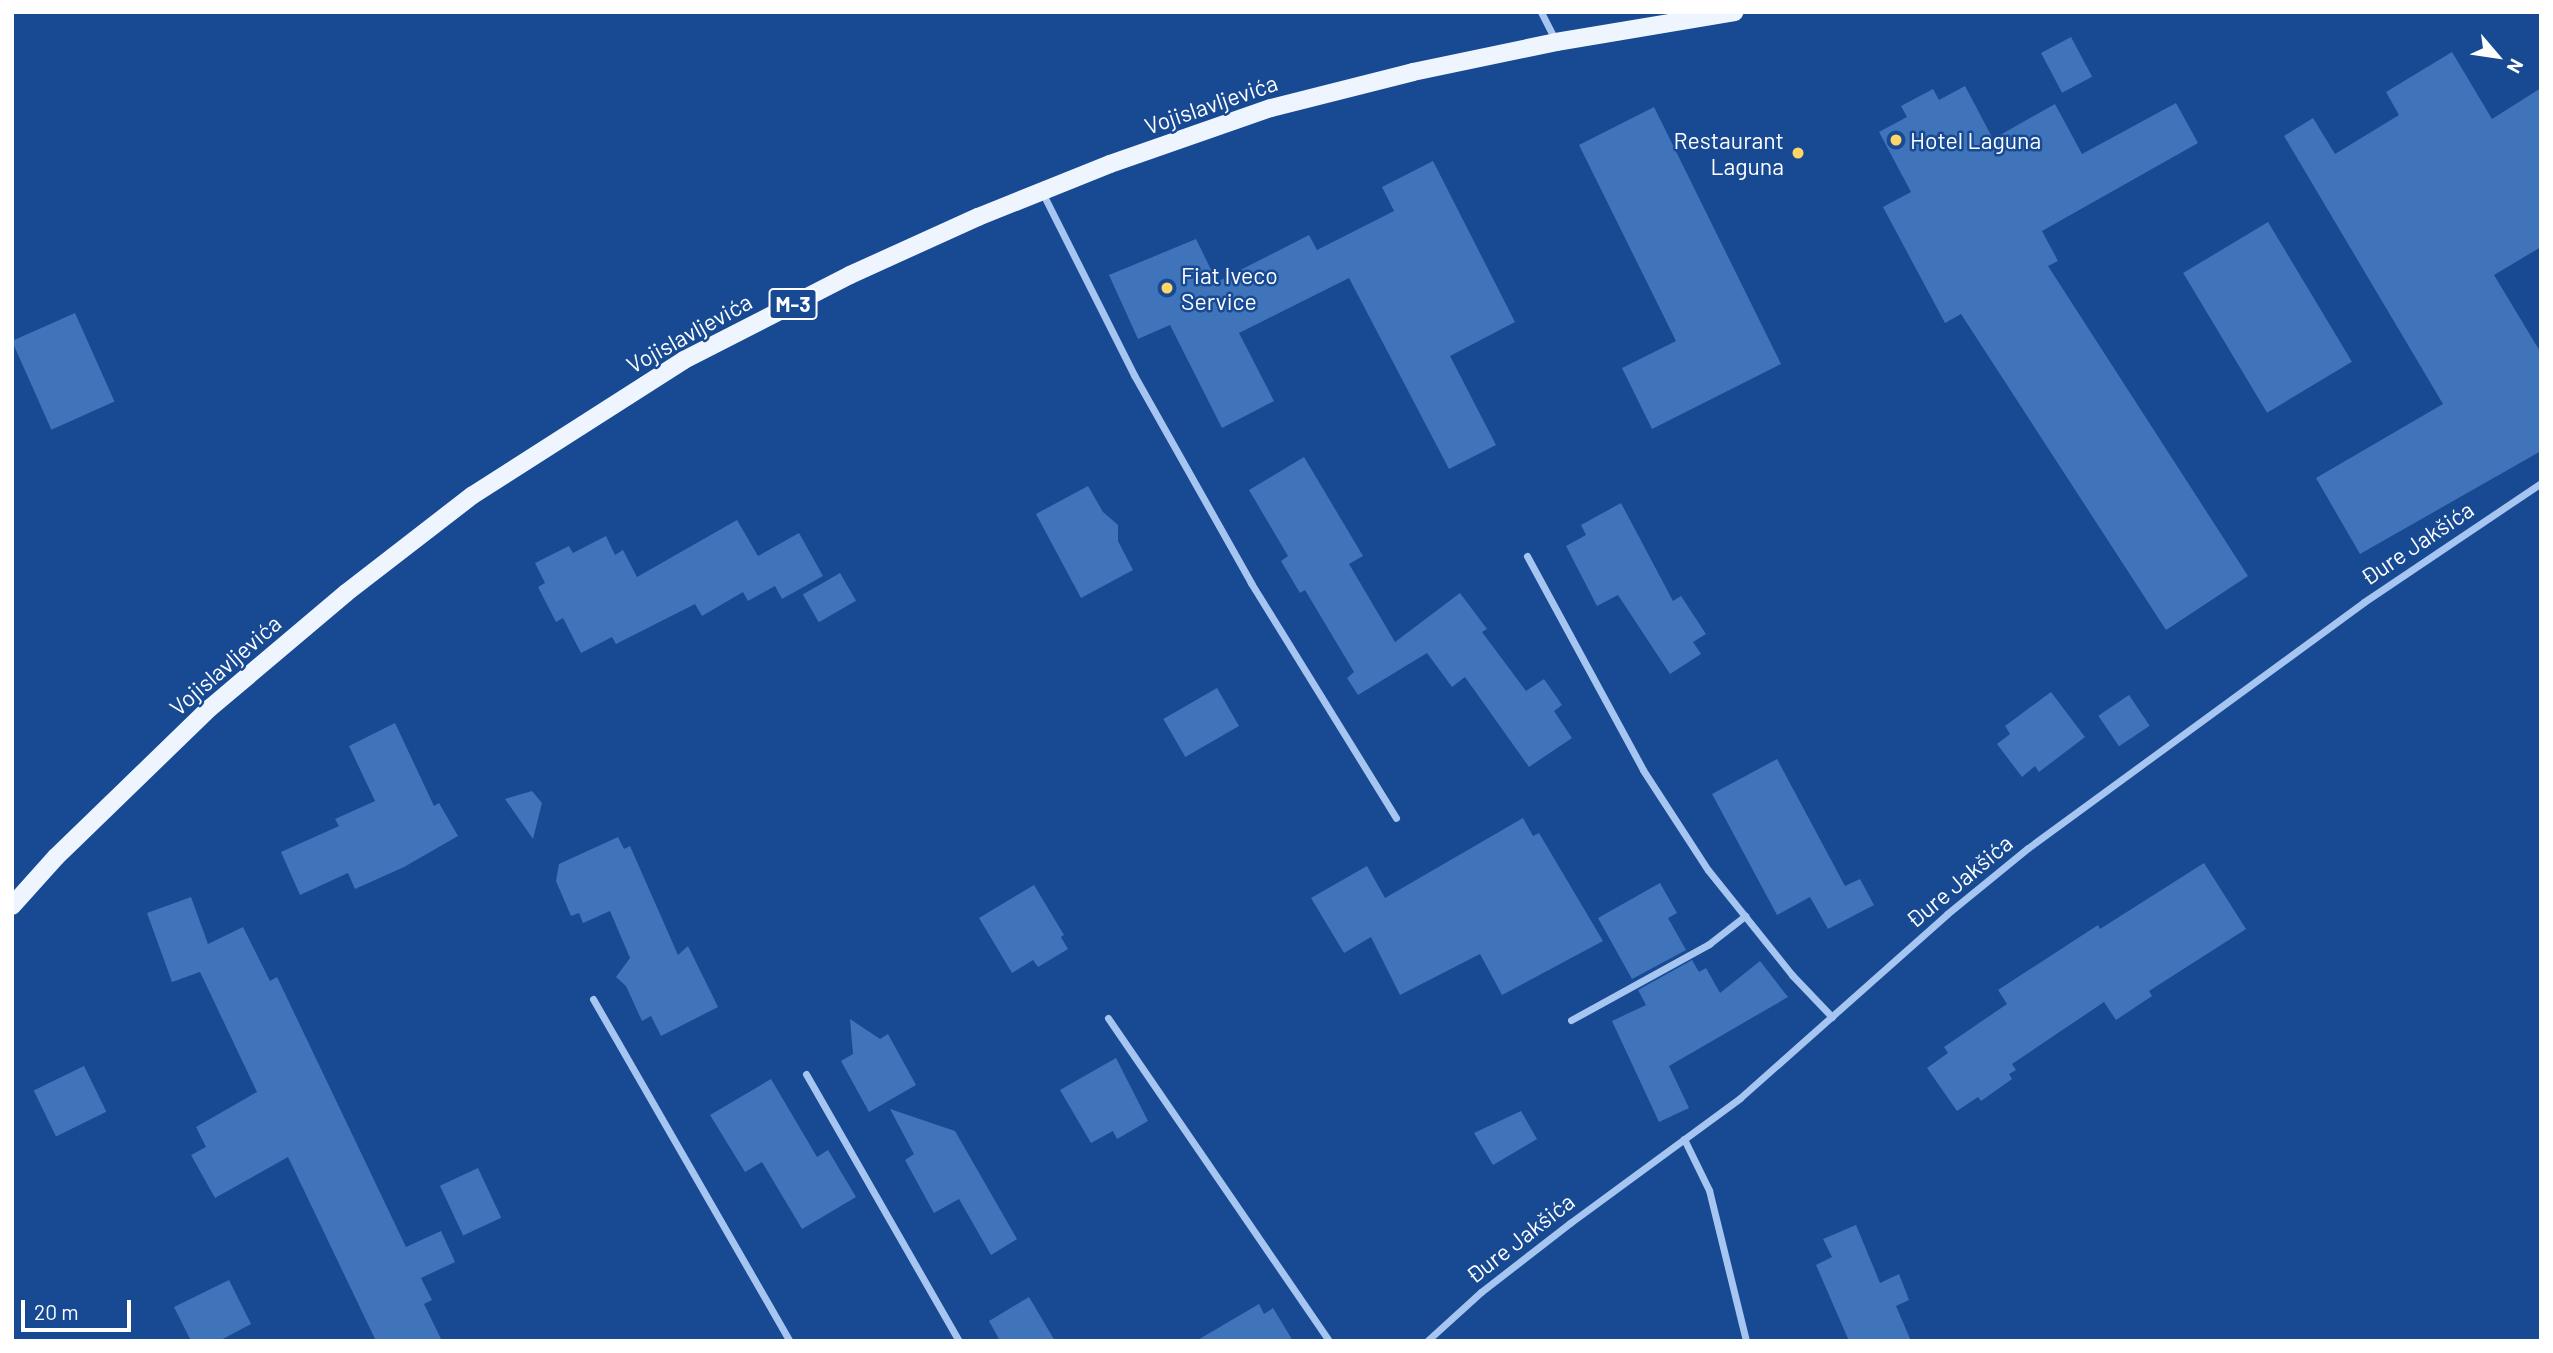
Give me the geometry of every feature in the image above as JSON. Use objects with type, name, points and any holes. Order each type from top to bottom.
[{"type":"main road","name":"Vojislavljevića","points":[[12,906],[56,858],[210,708],[346,593],[473,495],[684,360],[850,275],[1042,192],[1271,108],[1413,72],[1556,42],[1734,12]]},
{"type":"street","points":[[1541,12],[1556,42]]},
{"type":"street","points":[[1042,192],[1134,375],[1225,537],[1396,818]]},
{"type":"street","name":"Đure Jakšića","points":[[1427,1341],[1520,1261],[1740,1098],[1947,914],[2028,848],[2364,602],[2541,483]]},
{"type":"street","points":[[1527,556],[1643,770],[1708,870],[1800,984],[1832,1017]]},
{"type":"street","points":[[1571,1020],[1709,944],[1745,916]]},
{"type":"street","points":[[593,999],[790,1341]]},
{"type":"street","points":[[1108,1018],[1329,1341]]},
{"type":"street","points":[[806,1074],[959,1341]]},
{"type":"street","points":[[1684,1139],[1709,1190],[1746,1341]]},
{"type":"building","points":[[2071,37],[2092,77],[2062,93],[2041,53]]},
{"type":"building","points":[[2452,52],[2492,119],[2541,88],[2541,247],[2494,275],[2541,353],[2541,451],[2360,554],[2316,478],[2443,404],[2284,136],[2313,118],[2335,154],[2399,115],[2386,92]]},
{"type":"building","points":[[1965,86],[1993,139],[2055,104],[2082,154],[2176,103],[2198,143],[2042,231],[2058,261],[2048,266],[2248,576],[2166,630],[1961,314],[1945,323],[1883,207],[1911,192],[1879,132],[1907,117],[1901,106],[1933,89],[1939,100]]},
{"type":"building","points":[[1654,107],[1781,364],[1652,429],[1622,368],[1676,341],[1579,145]]},
{"type":"building","points":[[1433,161],[1515,322],[1450,356],[1496,445],[1449,469],[1349,278],[1239,333],[1274,401],[1222,428],[1170,325],[1138,339],[1109,275],[1196,239],[1217,282],[1309,235],[1317,250],[1394,211],[1382,187]]},
{"type":"building","points":[[2268,222],[2352,362],[2267,413],[2183,273]]},
{"type":"building","points":[[75,313],[114,402],[51,430],[12,341]]},
{"type":"building","points":[[1304,457],[1363,556],[1349,564],[1395,642],[1460,593],[1487,629],[1482,632],[1526,691],[1544,679],[1562,705],[1554,711],[1572,738],[1529,767],[1465,677],[1452,687],[1427,653],[1358,695],[1347,678],[1354,672],[1305,590],[1300,593],[1281,561],[1288,556],[1249,490]]},
{"type":"building","points":[[1088,486],[1103,512],[1118,525],[1118,541],[1133,570],[1081,598],[1036,514]]},
{"type":"building","points":[[1621,503],[1673,601],[1681,596],[1706,634],[1693,642],[1701,654],[1670,674],[1618,595],[1597,606],[1566,546],[1586,535],[1581,525]]},
{"type":"building","points":[[737,520],[758,556],[799,533],[823,576],[782,599],[775,586],[748,601],[743,592],[702,616],[695,604],[616,644],[612,637],[581,653],[563,618],[556,622],[538,587],[545,583],[535,563],[569,546],[573,553],[606,536],[615,555],[623,550],[637,577]]},
{"type":"building","points":[[840,573],[856,601],[819,622],[803,594]]},
{"type":"building","points":[[1217,688],[1239,726],[1185,757],[1163,719]]},
{"type":"building","points":[[2051,692],[2085,737],[2039,772],[2035,766],[2022,777],[1997,744],[2010,734],[2005,726]]},
{"type":"building","points":[[2129,695],[2150,726],[2119,746],[2098,716]]},
{"type":"building","points":[[395,723],[434,806],[439,803],[458,836],[404,867],[355,889],[348,873],[300,895],[281,852],[339,826],[335,819],[375,801],[349,746]]},
{"type":"building","points":[[1777,759],[1845,886],[1860,879],[1874,905],[1828,929],[1810,897],[1777,915],[1712,794]]},
{"type":"building","points":[[532,791],[542,803],[533,839],[505,799]]},
{"type":"building","points":[[1523,818],[1533,836],[1539,833],[1603,941],[1502,995],[1480,954],[1400,995],[1371,937],[1344,953],[1311,898],[1367,866],[1385,898]]},
{"type":"building","points":[[618,837],[624,849],[630,846],[678,955],[688,946],[718,1007],[661,1036],[651,1016],[642,1021],[626,986],[616,977],[630,958],[610,911],[583,923],[579,913],[571,916],[556,881],[559,864]]},
{"type":"building","points":[[2204,863],[2246,929],[2149,991],[2152,996],[2116,1020],[2104,1002],[2012,1064],[2016,1070],[2009,1074],[2012,1079],[1981,1101],[1978,1097],[1957,1111],[1927,1068],[1948,1053],[1944,1047],[2007,1004],[1998,990],[2098,925],[2100,929]]},
{"type":"building","points":[[1660,883],[1677,913],[1668,918],[1686,950],[1632,979],[1598,918]]},
{"type":"building","points":[[1034,885],[1064,935],[1061,937],[1068,949],[1038,967],[1033,960],[1012,973],[979,918]]},
{"type":"building","points":[[191,897],[208,944],[243,927],[270,981],[277,977],[406,1247],[441,1231],[455,1262],[421,1278],[432,1300],[424,1304],[442,1341],[376,1341],[288,1157],[215,1198],[191,1155],[206,1147],[196,1127],[257,1092],[200,972],[172,982],[147,913]]},
{"type":"building","points":[[1692,960],[1699,972],[1706,968],[1720,993],[1760,961],[1788,997],[1669,1066],[1689,1108],[1659,1122],[1612,1021],[1646,1005],[1638,990]]},
{"type":"building","points":[[850,1019],[880,1039],[888,1034],[916,1085],[869,1112],[841,1061],[853,1054]]},
{"type":"building","points":[[1116,1058],[1148,1121],[1117,1139],[1113,1131],[1091,1143],[1060,1090]]},
{"type":"building","points":[[84,1066],[106,1112],[56,1136],[34,1091]]},
{"type":"building","points":[[771,1079],[817,1157],[828,1150],[856,1197],[802,1229],[762,1162],[745,1172],[710,1115]]},
{"type":"building","points":[[890,1109],[955,1131],[1017,1239],[991,1255],[959,1199],[934,1213],[905,1160],[914,1154]]},
{"type":"building","points":[[1521,1111],[1537,1139],[1493,1165],[1474,1133]]},
{"type":"building","points":[[478,1168],[501,1218],[463,1236],[440,1186]]},
{"type":"building","points":[[1856,1225],[1880,1283],[1899,1274],[1909,1300],[1896,1306],[1911,1341],[1849,1341],[1816,1265],[1832,1257],[1823,1239]]},
{"type":"building","points":[[229,1280],[251,1324],[219,1341],[191,1341],[174,1307]]},
{"type":"building","points":[[1029,1297],[1055,1341],[1000,1341],[989,1321]]},
{"type":"building","points":[[1259,1304],[1264,1314],[1273,1308],[1293,1341],[1196,1341]]},
{"type":"place","name":"Hotel Laguna","points":[[1896,140]]},
{"type":"place","name":"Restaurant Laguna","points":[[1798,153]]},
{"type":"place","name":"Fiat Iveco Service","points":[[1167,288]]}]
